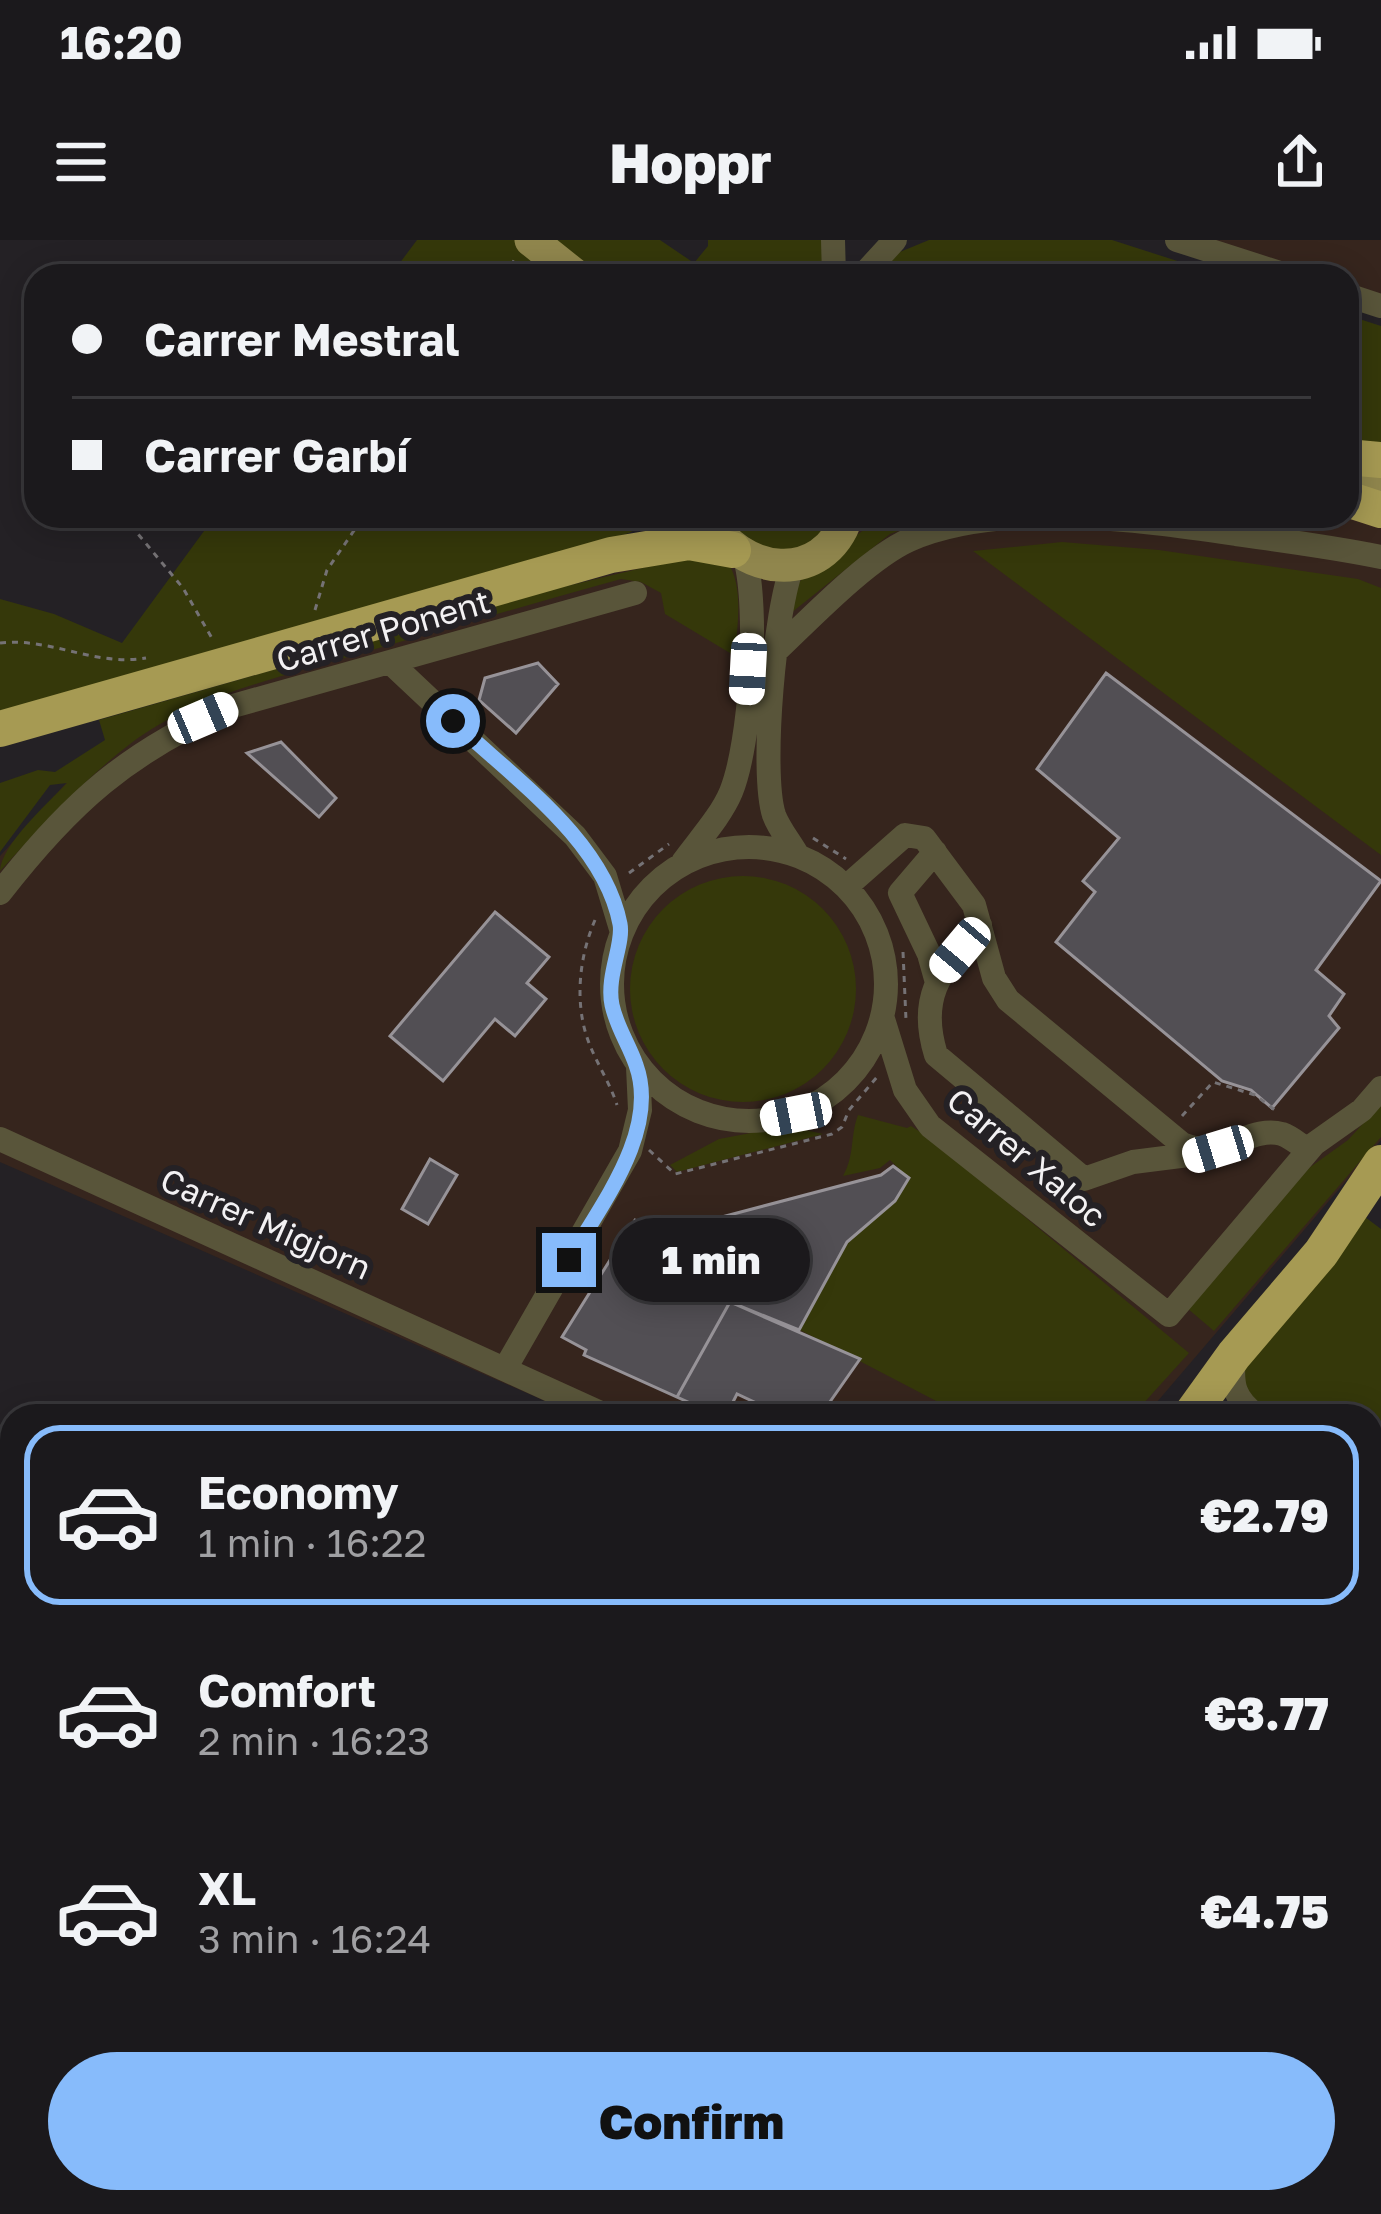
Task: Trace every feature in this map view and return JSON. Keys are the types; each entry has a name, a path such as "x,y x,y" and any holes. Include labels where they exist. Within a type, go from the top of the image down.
{"highway":[{"path":"611,555 654,528"},
{"path":"0,729 611,555 689,542 739,554"},
{"path":"1199,1404 1321,1253 1374,1171"},
{"path":"1172,1404 1374,1171"}],"main road":[{"path":"531,240 561,264"},
{"path":"714,528 739,554 769,566 793,565 814,557 844,528"}],"street":[{"path":"873,264 895,240"},
{"path":"1177,240 1252,264"},
{"path":"776,652 835,595 907,541 956,528"},
{"path":"1192,528 1381,557"},
{"path":"679,852 759,847 798,856 854,880 887,972 883,1019 865,1060 836,1093 796,1114 753,1123 709,1117 669,1098 638,1067 620,1035 611,1000 611,964 622,929 646,891 679,852 730,795 744,750 751,607 739,554"},
{"path":"793,565 780,602 770,751 774,815 798,856"},
{"name":"Carrer Ponent","path":"0,893 91,791 168,735 233,706 635,593"},
{"path":"391,663 575,836 605,876 622,929"},
{"path":"854,880 910,834 924,838 974,905 994,978 1008,1000 1182,1144 1218,1149"},
{"path":"935,852 900,893 936,979 930,1015 936,1055 1084,1179 1133,1162 1184,1158 1274,1133 1308,1150 1362,1110 1381,1088"},
{"path":"936,979 980,925"},
{"name":"Carrer Xaloc","path":"883,1019 905,1090 930,1126 1169,1315 1308,1150"},
{"path":"506,1367 608,1193 633,1138 640,1110 638,1067"},
{"name":"Carrer Migjorn","path":"0,1139 582,1404"},
{"path":"1234,1355 1231,1382 1240,1404"}],"path":[{"path":"132,528 183,589 214,642"},
{"path":"310,615 317,607 327,570 356,528"},
{"path":"0,643 42,644 104,660 154,657"},
{"path":"802,828 854,880"},
{"path":"679,852 640,862 593,922 584,955 582,1008 586,1036 625,1128 675,1174 832,1134 842,1127 849,1109 878,1076 906,1030 906,970 900,940"}],"shaded area":[{"path":"1177,240 1381,240 1381,306 1359,299 1359,264 1252,264"},
{"path":"1359,517 1381,520 1381,1140 1155,1404 552,1404 0,1162 0,856 67,782 202,691 632,568 831,558 859,531 1359,528"}],"green space":[{"path":"417,240 516,240 547,264 399,264"},
{"path":"544,240 660,240 694,263 708,240 825,240 826,264 573,264"},
{"path":"929,240 1112,240 1187,264 883,264"},
{"path":"1359,319 1381,326 1381,450 1359,447"},
{"path":"206,528 638,528 0,715 0,599 54,614 122,643"},
{"path":"733,528 826,528 812,546 770,557"},
{"path":"867,528 906,528 890,534 791,613 803,578"},
{"path":"1062,542 1159,550 1358,579 1381,588 1381,855 973,551"},
{"path":"688,557 726,559 732,570 738,606 735,656 665,614 661,593 641,582 621,579 286,675 204,702 153,728 79,789 0,871 17,837 67,783 50,785 0,852 0,783 38,770 55,772 105,740 99,720 546,591"},
{"path":"743,876 786,884 823,909 848,946 856,989 848,1032 823,1069 786,1094 743,1102 700,1094 663,1069 638,1032 630,989 638,946 663,909 700,884"},
{"path":"1381,1104 1381,1137 1214,1331 1187,1308 1309,1168 1348,1140"},
{"path":"858,1115 911,1126 931,1139 1189,1353 1143,1404 942,1404 800,1330 847,1242 896,1201 909,1178 890,1160 880,1168 843,1176"},
{"path":"788,1126 823,1134 677,1172 670,1165 719,1139"},
{"path":"1361,1214 1381,1229 1381,1404 1251,1404 1237,1372"}],"building":[{"path":"538,663 558,684 516,733 479,700 485,678"},
{"path":"1106,673 1381,881 1316,970 1344,994 1329,1016 1339,1028 1272,1108 1251,1090 1222,1081 1056,942 1095,892 1083,881 1119,838 1037,769"},
{"path":"281,742 336,798 319,817 247,753"},
{"path":"495,912 549,957 527,983 546,999 515,1036 495,1019 443,1081 390,1036"},
{"path":"430,1159 457,1175 428,1224 402,1209"},
{"path":"893,1166 909,1178 895,1201 847,1242 799,1330 730,1302 677,1397 584,1355 586,1350 562,1337 635,1220 665,1232 881,1175"},
{"path":"730,1302 860,1359 828,1404 758,1404 737,1394 732,1404 692,1404 677,1397"}],"route":[{"path":"453,721 575,836 605,876 622,929 611,964 611,1000 620,1035 638,1067 640,1110 630,1151 569,1260"}]}
